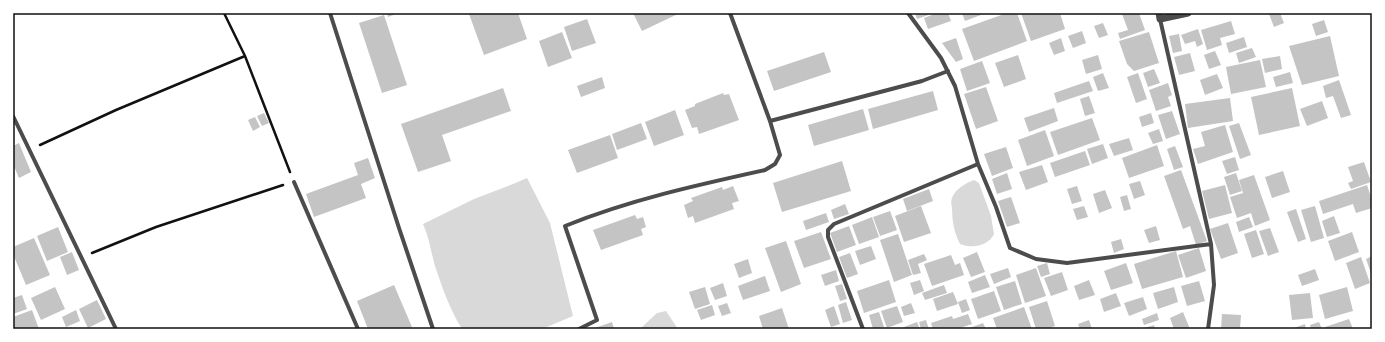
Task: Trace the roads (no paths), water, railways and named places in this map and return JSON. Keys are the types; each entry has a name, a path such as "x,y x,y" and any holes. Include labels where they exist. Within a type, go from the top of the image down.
{"street":[{"path":"330,13 433,329"},
{"path":"579,329 597,320 565,226 593,214 682,188 765,170 775,164 780,155 770,121 730,13"},
{"path":"908,13 941,58 955,86 978,164 996,207 1010,248 1036,260 1067,263 1210,244"},
{"path":"1188,13 1160,16 1210,244 1214,285 1208,329"},
{"path":"770,121 922,81 948,72"},
{"path":"13,116 116,329"},
{"path":"863,329 828,238 828,230 834,224 978,164"},
{"path":"294,182 358,329"}]}
